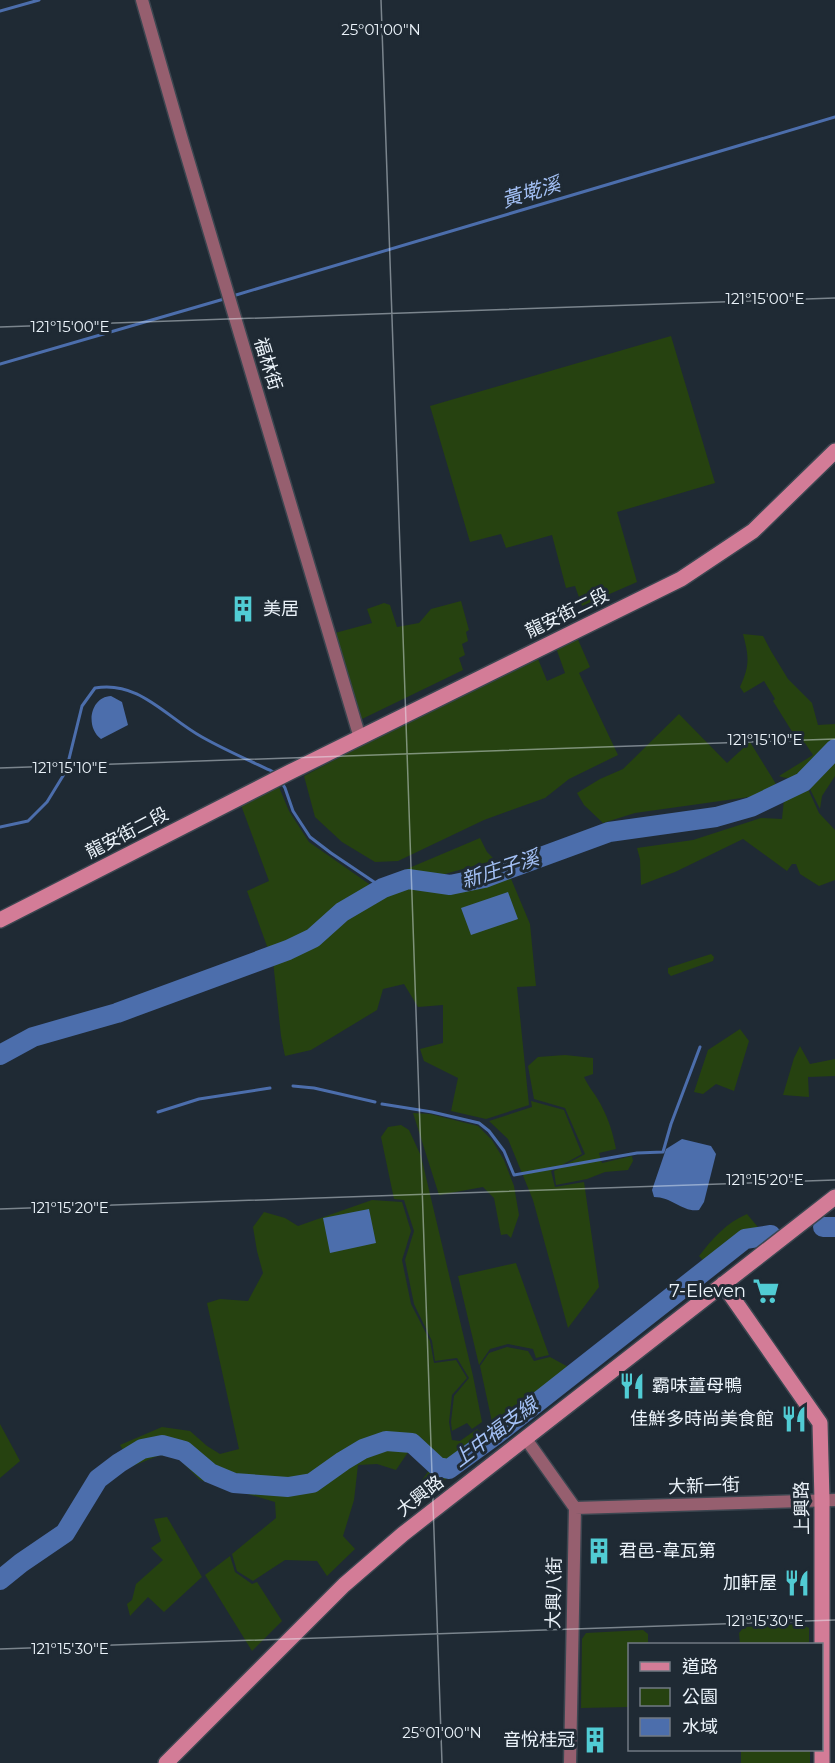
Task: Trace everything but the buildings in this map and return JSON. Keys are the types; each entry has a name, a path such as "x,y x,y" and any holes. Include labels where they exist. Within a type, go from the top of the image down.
{"street":[{"name":"福林街","path":"142,0 360,738"},
{"name":"龍安街二段","path":"0,920 290,772 681,579 753,531 835,451"},
{"name":"大興路","path":"166,1763 362,1569 403,1534 835,1197"},
{"name":"上興路","path":"723,1284 820,1423 828,1500 829,1618 823,1742"},
{"path":"526,1439 575,1508"},
{"name":"大新一街","path":"575,1508 828,1500"},
{"name":"大興八街","path":"570,1763 575,1508"}],"green space":[{"path":"671,336 715,483 617,512 637,582 582,606 575,586 566,588 552,535 506,548 501,534 470,542 430,406"},
{"path":"461,601 469,630 466,632 468,641 462,644 465,655 459,658 463,670 362,719 335,633 372,623 367,609 384,603 390,605 397,627 419,623 431,609"},
{"path":"743,634 763,636 788,679 812,703 818,725 835,724 835,742 795,776 789,778 779,776 813,755 805,743 801,746 773,701 775,699 764,681 744,693 740,687 748,661"},
{"path":"576,635 590,667 579,673 618,755 569,779 545,798 484,820 398,861 375,862 342,842 315,817 304,776 536,654 547,681 565,673 555,645"},
{"path":"679,714 727,763 750,742 776,784 756,796 635,813 603,823 584,805 577,793 623,769"},
{"path":"835,758 835,776 822,796 820,809 808,785"},
{"path":"279,787 289,811 309,842 372,886 337,905 308,934 268,949 247,891 269,881 241,805"},
{"path":"808,789 819,813 835,830 835,880 819,886 800,874 796,864 792,864 787,871 743,839 675,872 641,885 640,859 637,848 693,840 761,818 782,819 784,799"},
{"path":"480,838 487,852 495,860 445,874 402,874 402,871"},
{"path":"509,874 530,924 536,986 517,987 529,1105 486,1119 451,1111 458,1078 424,1061 420,1049 443,1043 443,1005 418,1007 404,984 383,989 377,1010 311,1050 285,1056 273,961 317,944 347,916 387,894 408,888 453,890 491,882"},
{"path":"711,954 714,957 713,961 671,976 668,973 668,968"},
{"path":"740,1029 749,1041 734,1091 716,1084 703,1094 694,1092 708,1050"},
{"path":"800,1046 810,1064 835,1059 835,1076 808,1077 809,1097 783,1095 794,1058"},
{"path":"565,1055 593,1058 593,1074 584,1077 607,1117 616,1149 599,1153 602,1163 632,1156 633,1161 628,1170 605,1172 587,1179 556,1185 554,1171 585,1154 565,1108 534,1099 528,1066 538,1057"},
{"path":"531,1101 564,1110 582,1154 551,1171 555,1187 584,1182 599,1287 568,1328 533,1200 508,1139 489,1121 532,1107"},
{"path":"413,1113 430,1114 478,1126 492,1140 504,1160 514,1186 519,1215 511,1238 507,1234 501,1235 494,1198 483,1187 439,1195"},
{"path":"401,1125 409,1130 421,1156 473,1376 482,1422 472,1429 467,1423 452,1431 454,1396 469,1378 457,1358 435,1361 432,1341 414,1304 405,1260 414,1231 404,1200 394,1199 381,1137 388,1127"},
{"path":"372,1200 402,1202 411,1231 402,1260 411,1304 430,1341 434,1363 456,1360 467,1378 452,1395 449,1422 452,1440 460,1441 477,1429 481,1432 484,1447 434,1489 422,1480 437,1460 415,1442 396,1470 377,1464 358,1465 354,1500 343,1536 355,1549 327,1576 317,1561 285,1560 253,1581 237,1571 232,1554 276,1518 275,1502 200,1480 178,1458 160,1455 133,1466 120,1445 162,1427 190,1431 220,1454 239,1449 207,1303 220,1299 248,1301 263,1273 253,1227 264,1212 285,1218 298,1226"},
{"path":"747,1214 762,1232 711,1269 699,1256 720,1232"},
{"path":"516,1263 549,1355 536,1358 533,1349 508,1344 490,1349 479,1365 458,1276"},
{"path":"507,1347 528,1351 534,1361 550,1357 572,1369 496,1430 492,1422 480,1366 489,1353"},
{"path":"0,1424 20,1461 0,1478"},
{"path":"167,1517 202,1577 164,1612 148,1597 130,1616 127,1604 132,1600 136,1584 163,1560 151,1548 161,1541 154,1519"},
{"path":"230,1556 235,1572 252,1584 257,1582 282,1621 252,1651 205,1575"},
{"path":"801,1624 809,1628 809,1643 740,1643 739,1633 744,1627"},
{"path":"643,1630 648,1634 648,1643 628,1643 628,1707 581,1708 582,1639 586,1633"},
{"path":"741,1751 810,1751 810,1763 741,1763"}],"water":[{"path":"111,696 122,702 128,725 101,739 93,727 92,713 98,701"},
{"path":"508,892 518,919 471,935 461,908"},
{"path":"682,1139 711,1146 716,1154 704,1202 699,1210 688,1209 667,1199 654,1197 652,1190 666,1149"},
{"path":"369,1209 376,1243 330,1253 323,1218"}],"waterway":[{"path":"0,11 39,0"},
{"name":"黃墘溪","path":"236,295 835,117"},
{"name":"黃墘溪","path":"0,364 224,299"},
{"path":"0,827 28,821 47,802 66,771 82,706 95,688 111,687 139,695 202,737 276,775"},
{"name":"新庄子溪","path":"0,1055 33,1037 117,1013 288,950 313,938 342,912 383,888 408,879 450,885 484,878 609,832 716,817 751,807 803,782 835,749"},
{"path":"282,783 293,811 310,837 383,888"},
{"path":"382,1104 479,1123 489,1131 504,1151 514,1175 637,1153 663,1152 700,1047"},
{"path":"293,1086 314,1088 375,1102"},
{"path":"158,1112 199,1099 270,1088"},
{"name":"上中福支線","path":"823,1227 835,1227"},
{"name":"上中福支線","path":"0,1580 65,1533 98,1479 142,1449 162,1445 184,1451 210,1473 234,1483 288,1487 312,1483 363,1449 386,1441 412,1443 438,1467 449,1469 497,1434 745,1239 771,1235"}],"place":[{"name":"美居","path":"243,609"},
{"name":"7-Eleven","path":"766,1291"},
{"name":"霸味薑母鴨","path":"632,1386"},
{"name":"佳鮮多時尚美食館","path":"794,1419"},
{"name":"君邑-韋瓦第","path":"599,1551"},
{"name":"加軒屋","path":"797,1583"},
{"name":"音悅桂冠","path":"595,1740"}]}
